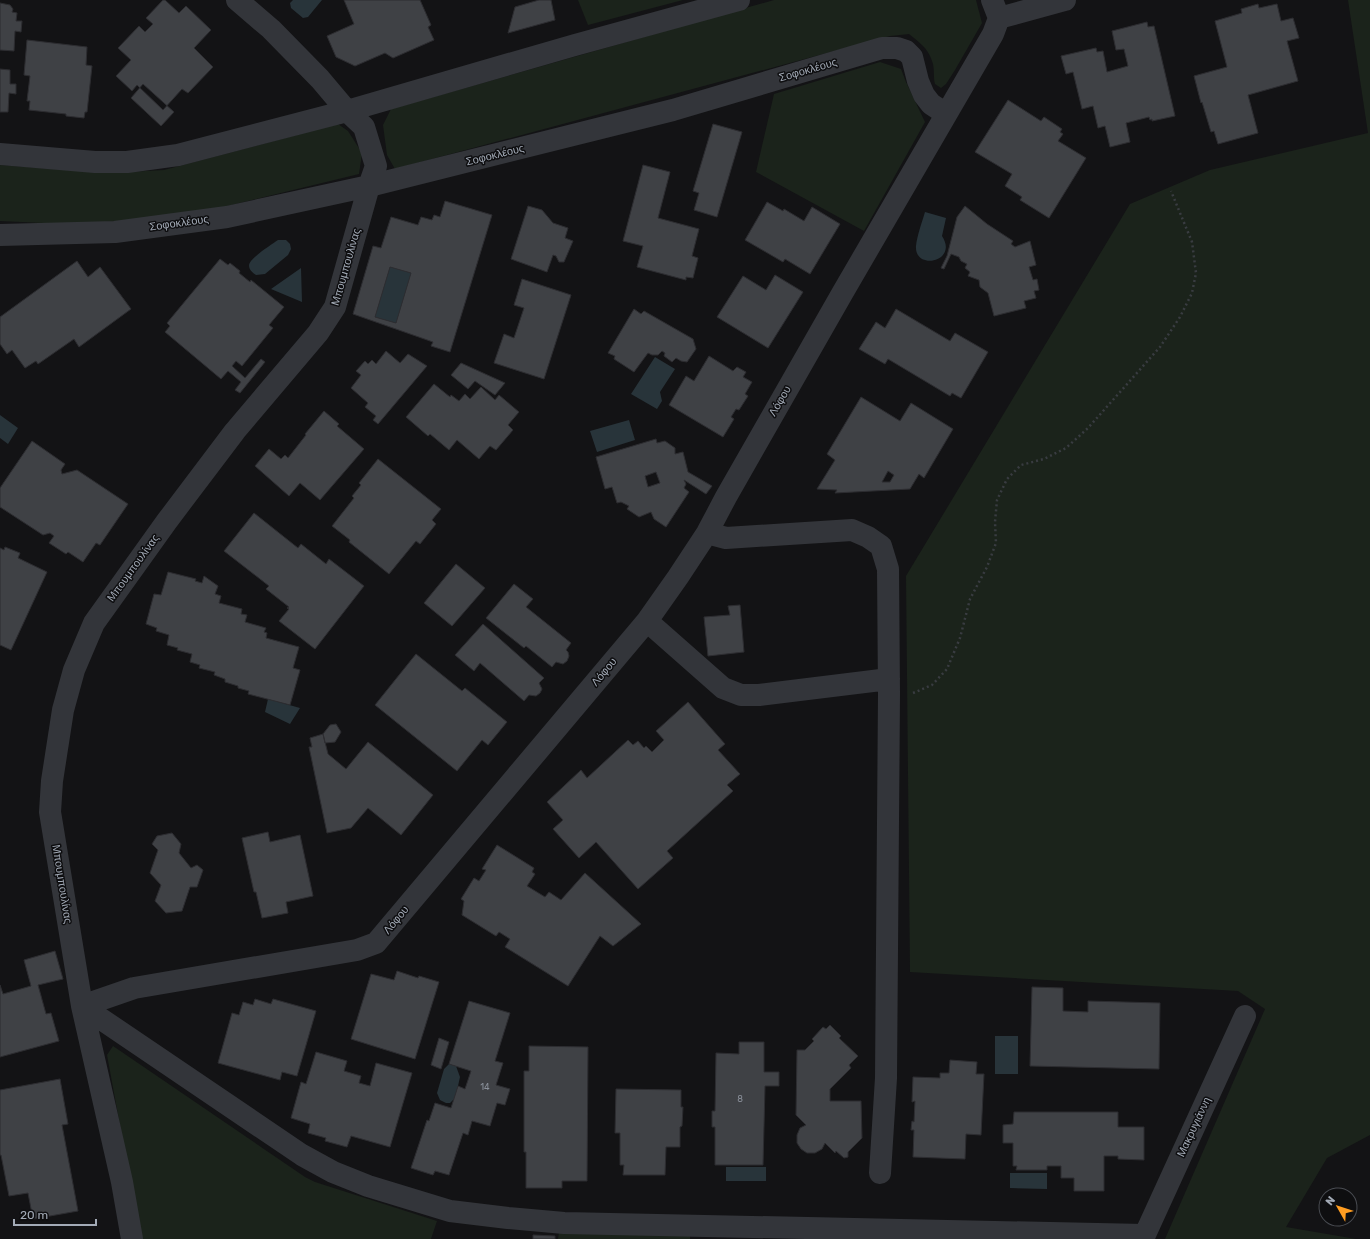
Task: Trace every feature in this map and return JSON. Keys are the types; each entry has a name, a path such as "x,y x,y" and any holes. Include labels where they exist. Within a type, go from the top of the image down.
{"street":[{"name":"Μπουμπουλίνας","path":"132,1239 122,1182 82,1006 50,812 52,781 64,710 74,670 94,623 167,521 236,431 318,333 335,307 376,166 364,127 347,111 320,79 271,29 237,0"},
{"path":"0,154 95,162 127,162 178,155 347,111 575,45 739,0"},
{"path":"996,9 1066,0"},
{"name":"Λόφου","path":"82,1006 134,988 357,950 376,943 647,621 707,533 835,306 993,34 996,9"},
{"name":"Σοφοκλέους","path":"0,235 115,232 228,217 369,186 673,110 882,48 897,48 906,51 912,56 918,81 924,95 931,104 946,114"},
{"path":"707,533 726,538 852,530 868,537 881,546 888,569 889,687 886,1078 880,1173"},
{"path":"647,621 722,688 742,695 889,687"},
{"path":"82,1006 302,1155 333,1172 368,1186 450,1211 564,1223 1144,1237"},
{"name":"Μακρυγιάννη","path":"1144,1237 1245,1016"}],"path":[{"path":"889,687 914,693 932,685 946,669 960,638 970,599 987,568 996,543 995,522 997,500 1008,479 1022,465 1044,459 1066,448 1088,428 1160,347 1180,317 1192,293 1196,273 1192,242 1171,191"}],"shaded area":[{"path":"293,0 322,0 308,17 303,18 291,8 290,3"},
{"path":"578,0 683,0 588,25"},
{"path":"774,0 976,0 982,23 955,70 946,84 941,88 935,84 933,64 928,52 923,46 909,34 890,36 395,169 387,155 383,125 391,109"},
{"path":"1348,0 1370,0 1370,1135 1327,1158 1286,1227 1356,1239 1165,1239 1265,1009 1238,991 910,972 906,576 1130,204 1210,170 1368,133"},
{"path":"880,62 901,69 925,122 864,231 756,172 774,94"},
{"path":"338,124 348,131 362,153 359,174 203,212 87,225 0,221 0,165 108,173 164,170"},
{"path":"925,212 946,218 942,236 946,245 945,252 941,257 928,261 922,259 917,254 916,246"},
{"path":"278,240 286,240 290,244 291,249 288,255 265,274 256,275 250,268 250,262"},
{"path":"390,267 411,273 396,323 375,317"},
{"path":"301,268 302,302 271,289"},
{"path":"655,357 675,369 660,392 662,401 657,409 631,394"},
{"path":"0,415 18,428 8,444 0,438"},
{"path":"629,420 635,440 597,452 590,431"},
{"path":"268,699 300,708 290,724 265,712"},
{"path":"995,1036 1018,1036 1018,1074 995,1074"},
{"path":"113,1046 305,1177 315,1182 437,1221 431,1239 141,1239 107,1055"},
{"path":"449,1064 456,1066 460,1077 454,1099 450,1103 446,1103 440,1100 437,1093 444,1069"},
{"path":"726,1167 766,1167 766,1181 726,1181"},
{"path":"1010,1173 1047,1173 1047,1189 1010,1188"},
{"path":"559,1232 690,1234 690,1239 558,1239"}],"building":[{"path":"163,0 165,0 179,13 186,6 211,30 194,48 213,67 188,93 182,89 163,110 137,85 132,91 116,76 131,60 118,48 139,26 145,32 153,24 146,18"},
{"path":"344,0 420,0 431,25 428,27 434,40 393,58 385,53 355,66 336,57 327,36 354,24"},
{"path":"539,0 551,0 555,20 508,33 515,7"},
{"path":"0,3 10,5 13,9 12,12 17,13 16,21 22,21 21,32 15,31 14,51 0,50"},
{"path":"1258,4 1259,8 1277,4 1281,21 1293,18 1299,38 1287,41 1298,81 1248,95 1258,133 1218,144 1214,131 1211,132 1194,76 1227,67 1215,21 1242,13 1241,9"},
{"path":"1147,22 1148,27 1154,26 1175,116 1152,121 1149,117 1126,123 1130,142 1110,147 1105,126 1098,128 1093,106 1082,109 1073,72 1066,74 1061,56 1096,48 1097,52 1103,51 1107,72 1128,66 1124,49 1116,50 1112,31"},
{"path":"27,40 87,47 86,65 92,66 87,112 85,112 84,118 66,116 66,114 29,110 30,101 27,101 30,76 24,75"},
{"path":"0,69 10,70 10,84 16,84 16,94 9,93 8,112 0,112"},
{"path":"143,84 174,112 161,126 131,98"},
{"path":"1008,100 1041,121 1044,117 1062,129 1060,132 1063,134 1058,141 1086,158 1049,218 1020,200 1022,197 1005,186 1012,174 975,152"},
{"path":"713,124 742,132 717,217 694,210 699,193 693,191"},
{"path":"643,165 670,172 658,218 699,229 692,256 698,258 693,278 686,277 686,280 637,267 643,246 623,241"},
{"path":"445,201 492,215 450,352 431,346 433,342 353,314 373,246 381,248 391,217 418,225 421,217 432,220 434,215 440,217","holes":["390,267 411,273 396,323 375,317"]},
{"path":"767,202 783,211 784,209 804,221 812,207 840,224 810,274 785,259 783,262 745,240"},
{"path":"528,206 542,210 553,223 568,228 565,238 573,241 564,262 559,262 556,256 553,255 547,272 511,259"},
{"path":"965,206 987,224 1013,241 1011,244 1015,247 1030,241 1036,265 1029,267 1033,280 1037,279 1039,290 1034,291 1036,298 1024,301 1026,308 994,316 988,293 980,287 979,280 968,276 970,272 965,268 967,264 961,261 959,257 951,254 944,269 941,268 947,256 957,217"},
{"path":"220,259 228,265 230,263 250,282 251,280 284,307 269,325 273,328 242,366 236,361 232,366 245,378 261,359 265,362 240,393 235,390 241,382 228,371 221,379 165,332 170,326 167,323"},
{"path":"77,261 88,277 100,267 131,309 79,347 74,339 38,364 36,361 25,368 12,350 7,354 0,344 0,317"},
{"path":"775,275 803,292 768,348 717,317 743,276 766,290"},
{"path":"522,279 571,295 544,379 494,363 504,334 514,338 524,308 514,305"},
{"path":"634,309 641,314 644,311 693,339 696,349 687,362 676,358 672,362 664,356 665,353 662,351 658,355 648,353 634,372 614,359 615,356 608,353"},
{"path":"896,309 950,341 955,333 988,352 961,398 952,393 950,396 888,359 885,364 859,349 876,322 885,328"},
{"path":"386,351 400,363 408,354 427,366 378,424 373,420 376,416 365,407 368,403 351,388 361,375 356,371 365,361 368,364 372,360 376,364"},
{"path":"709,356 733,371 737,367 746,372 743,377 752,382 745,394 748,396 739,410 736,409 731,417 734,419 723,437 669,405 686,376 694,381"},
{"path":"461,363 505,383 495,395 475,381 468,389 451,375"},
{"path":"434,384 450,397 451,395 459,401 465,394 470,399 481,387 495,400 499,395 519,412 508,425 513,430 496,450 490,446 479,459 457,440 449,450 430,434 428,436 406,417"},
{"path":"861,397 900,421 911,403 953,429 924,478 919,474 910,489 835,493 837,490 817,489 835,460 827,454","holes":["888,471 894,475 890,482 882,482"]},
{"path":"324,411 339,424 337,426 364,449 320,500 300,483 289,496 255,466 269,449 281,459 285,455 288,458"},
{"path":"656,439 657,443 665,441 675,448 675,454 683,452 688,472 712,486 706,494 684,480 686,484 684,488 689,492 666,527 654,519 651,512 639,517 627,509 629,506 621,502 617,503 612,487 605,489 596,457","holes":["656,472 660,483 648,487 645,476"]},
{"path":"32,441 65,464 61,470 62,474 77,470 128,504 100,545 96,543 83,562 68,552 66,554 49,543 54,536 50,533 43,535 0,507 0,488"},
{"path":"378,459 441,509 432,520 436,524 420,544 416,541 389,574 349,542 350,540 332,526 354,498 352,496 361,485 359,483"},
{"path":"254,513 298,548 301,544 326,564 329,559 364,586 315,649 279,621 289,607 266,589 269,586 224,551"},
{"path":"5,547 20,553 18,558 47,572 11,650 0,645 0,548 4,550"},
{"path":"456,564 485,588 452,626 424,603"},
{"path":"168,572 196,579 195,581 202,583 204,576 218,586 215,594 221,596 219,603 242,609 241,614 247,615 245,622 266,628 264,632 267,633 266,638 299,647 293,668 300,670 290,705 248,694 249,691 238,688 238,686 225,682 225,679 214,675 215,672 199,668 200,665 190,662 192,654 177,650 178,648 167,645 169,635 156,631 157,628 146,624 154,594 161,595"},
{"path":"514,584 533,599 526,607 571,643 566,650 569,656 567,661 563,664 556,662 552,667 526,646 524,648 486,618"},
{"path":"740,605 744,652 708,656 704,617 730,615 728,606"},
{"path":"483,624 544,678 539,683 542,689 540,693 536,696 529,695 524,701 480,663 474,671 455,655"},
{"path":"416,654 462,691 465,688 507,722 488,745 482,740 457,771 375,705"},
{"path":"688,702 725,744 718,750 740,774 727,785 733,791 667,851 673,858 638,889 596,842 579,858 553,829 563,820 547,802 581,770 587,778 628,740 633,745 638,741 644,748 646,746 652,752 664,740 656,731"},
{"path":"336,724 341,732 335,742 325,743 323,734 330,725"},
{"path":"323,734 328,754 346,769 368,742 433,795 401,835 368,808 351,828 327,833 309,747 312,747 310,738"},
{"path":"268,832 270,842 300,835 313,896 286,902 288,913 262,918 256,892 254,892 242,838"},
{"path":"172,833 181,844 179,853 191,868 197,865 203,870 197,887 190,887 182,911 166,913 155,901 161,885 150,873 158,850 152,844 157,836"},
{"path":"497,845 534,868 532,872 535,874 527,886 545,897 549,892 561,900 585,873 641,924 613,946 600,936 568,986 505,947 510,939 499,932 496,936 462,915 464,901 461,899 474,878 479,881 486,870 482,869"},
{"path":"55,951 63,979 38,985 46,1014 51,1013 59,1041 0,1057 0,985 3,994 31,986 24,960"},
{"path":"397,971 418,978 419,976 439,982 415,1059 351,1039 371,974 394,980"},
{"path":"1032,987 1063,988 1063,1011 1088,1012 1088,1001 1160,1003 1159,1069 1030,1066"},
{"path":"255,999 271,1004 273,999 316,1011 297,1076 282,1072 280,1080 218,1063 232,1013 239,1015 243,1002 253,1005"},
{"path":"469,1001 510,1013 495,1061 503,1063 496,1085 510,1089 505,1105 497,1103 490,1126 472,1121 468,1135 463,1133 449,1175 435,1171 433,1175 411,1168 427,1120 429,1121 435,1103 451,1108 458,1086 465,1089 471,1071 449,1064"},
{"path":"830,1025 841,1036 839,1038 858,1056 849,1065 851,1068 830,1089 830,1101 861,1101 862,1138 848,1152 848,1157 844,1158 836,1151 835,1153 825,1143 822,1149 815,1153 807,1153 801,1149 797,1143 797,1135 800,1128 806,1125 796,1115 797,1050 805,1050 814,1041 812,1039 823,1027 826,1029"},
{"path":"439,1038 449,1042 441,1069 431,1065"},
{"path":"739,1042 764,1042 764,1072 779,1072 779,1086 765,1086 763,1165 715,1165 715,1127 712,1127 712,1111 715,1111 716,1053 739,1054"},
{"path":"529,1046 588,1047 587,1181 562,1181 562,1188 526,1188 526,1152 524,1152 524,1071 529,1071"},
{"path":"316,1052 347,1061 344,1071 361,1076 359,1083 370,1086 376,1063 412,1073 390,1147 351,1136 347,1147 325,1141 326,1138 308,1133 310,1124 291,1118 301,1082 306,1084"},
{"path":"950,1060 977,1062 976,1074 984,1074 981,1135 966,1134 965,1159 913,1157 914,1130 911,1130 912,1121 914,1122 915,1101 912,1102 913,1077 940,1078 940,1073 949,1073"},
{"path":"60,1079 68,1124 62,1125 78,1211 33,1219 28,1193 9,1196 0,1155 0,1090"},
{"path":"616,1089 681,1090 681,1107 683,1107 682,1126 680,1127 680,1147 666,1147 665,1175 623,1175 624,1165 620,1165 620,1133 615,1133"},
{"path":"1014,1112 1118,1112 1118,1127 1144,1127 1144,1160 1118,1159 1118,1156 1104,1156 1104,1191 1074,1191 1074,1178 1061,1178 1061,1166 1047,1166 1047,1170 1016,1170 1017,1166 1013,1166 1013,1143 1003,1143 1003,1125 1013,1124"},
{"path":"533,1235 555,1236 555,1239 533,1239"}]}
